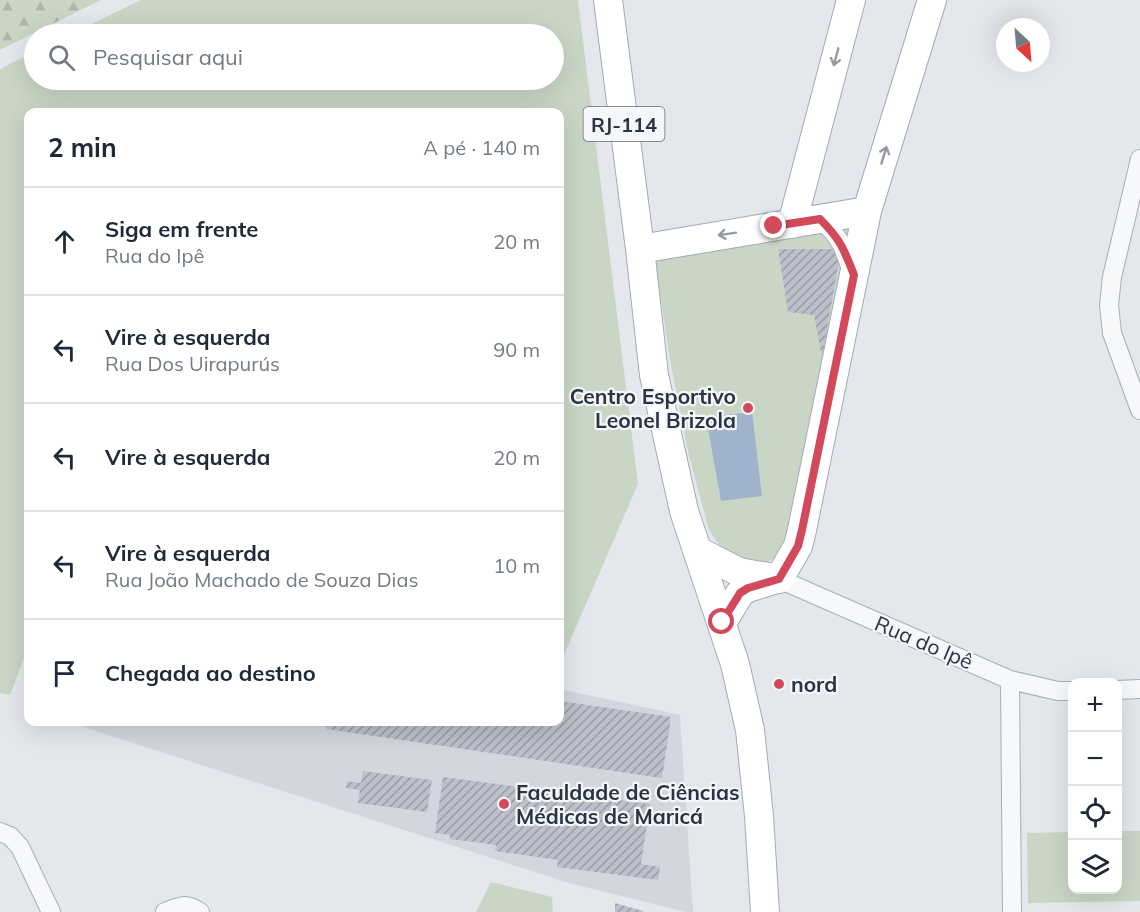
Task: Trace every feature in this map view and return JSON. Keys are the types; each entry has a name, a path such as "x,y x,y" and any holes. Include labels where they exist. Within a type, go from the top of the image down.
{"main road":[{"name":"RJ-114","path":"608,0 654,375 684,511 735,664 750,730 759,816 765,912"},
{"path":"792,224 851,0"},
{"path":"722,622 740,593 748,588 779,579 798,546 867,211 932,0"},
{"path":"640,249 867,211"},
{"name":"Rua do Ipê","path":"698,551 739,572 779,579"}],"street":[{"path":"1140,159 1112,277 1109,305 1112,333 1140,410"},
{"path":"820,219 842,245 854,275"},
{"name":"Rua do Ipê","path":"779,579 1010,680 1058,691 1068,691"},
{"path":"1010,680 1012,912"},
{"path":"1122,690 1140,689"},
{"path":"0,832 10,836 20,847 51,912"},
{"path":"165,912 181,906 191,906 200,912"}],"shaded area":[{"name":"Faculdade de Ciências Médicas de Maricá","path":"564,690 680,715 693,912 569,883 80,726 564,726"}],"green space":[{"path":"0,0 101,0 53,24 24,24 24,38 0,50"},
{"path":"141,0 578,0 638,484 564,655 564,108 24,108 24,658 10,695 0,693 0,69 24,57 24,90 564,90 564,24 92,24"},
{"name":"Centro Esportivo Leonel Brizola","path":"856,217 792,531 778,555 760,565 729,556 709,530 689,456 670,360 655,261"},
{"path":"1122,831 1140,831 1140,901 1028,903 1027,833 1068,832 1068,894 1122,894"},
{"path":"491,882 552,897 553,912 476,912"}],"water":[{"path":"752,412 762,496 721,501 706,417"}],"building":[{"path":"778,249 841,249 822,357 814,315 788,312"},
{"path":"564,702 671,717 662,778 326,729 326,726 564,726"},
{"path":"363,771 432,780 427,812 358,803 360,790 346,788 347,781 361,783"},
{"path":"443,777 650,804 641,864 660,867 658,880 557,867 558,860 495,851 496,845 450,839 450,835 435,833"},
{"path":"615,903 643,911 643,912 615,912"}],"place":[{"name":"Centro Esportivo Leonel Brizola","path":"748,408"},
{"name":"nord","path":"779,684"},
{"name":"Faculdade de Ciências Médicas de Maricá","path":"504,804"}],"route":[{"path":"722,622 740,593 748,588 779,579 798,546 854,275 842,245 820,219 774,226"}]}
